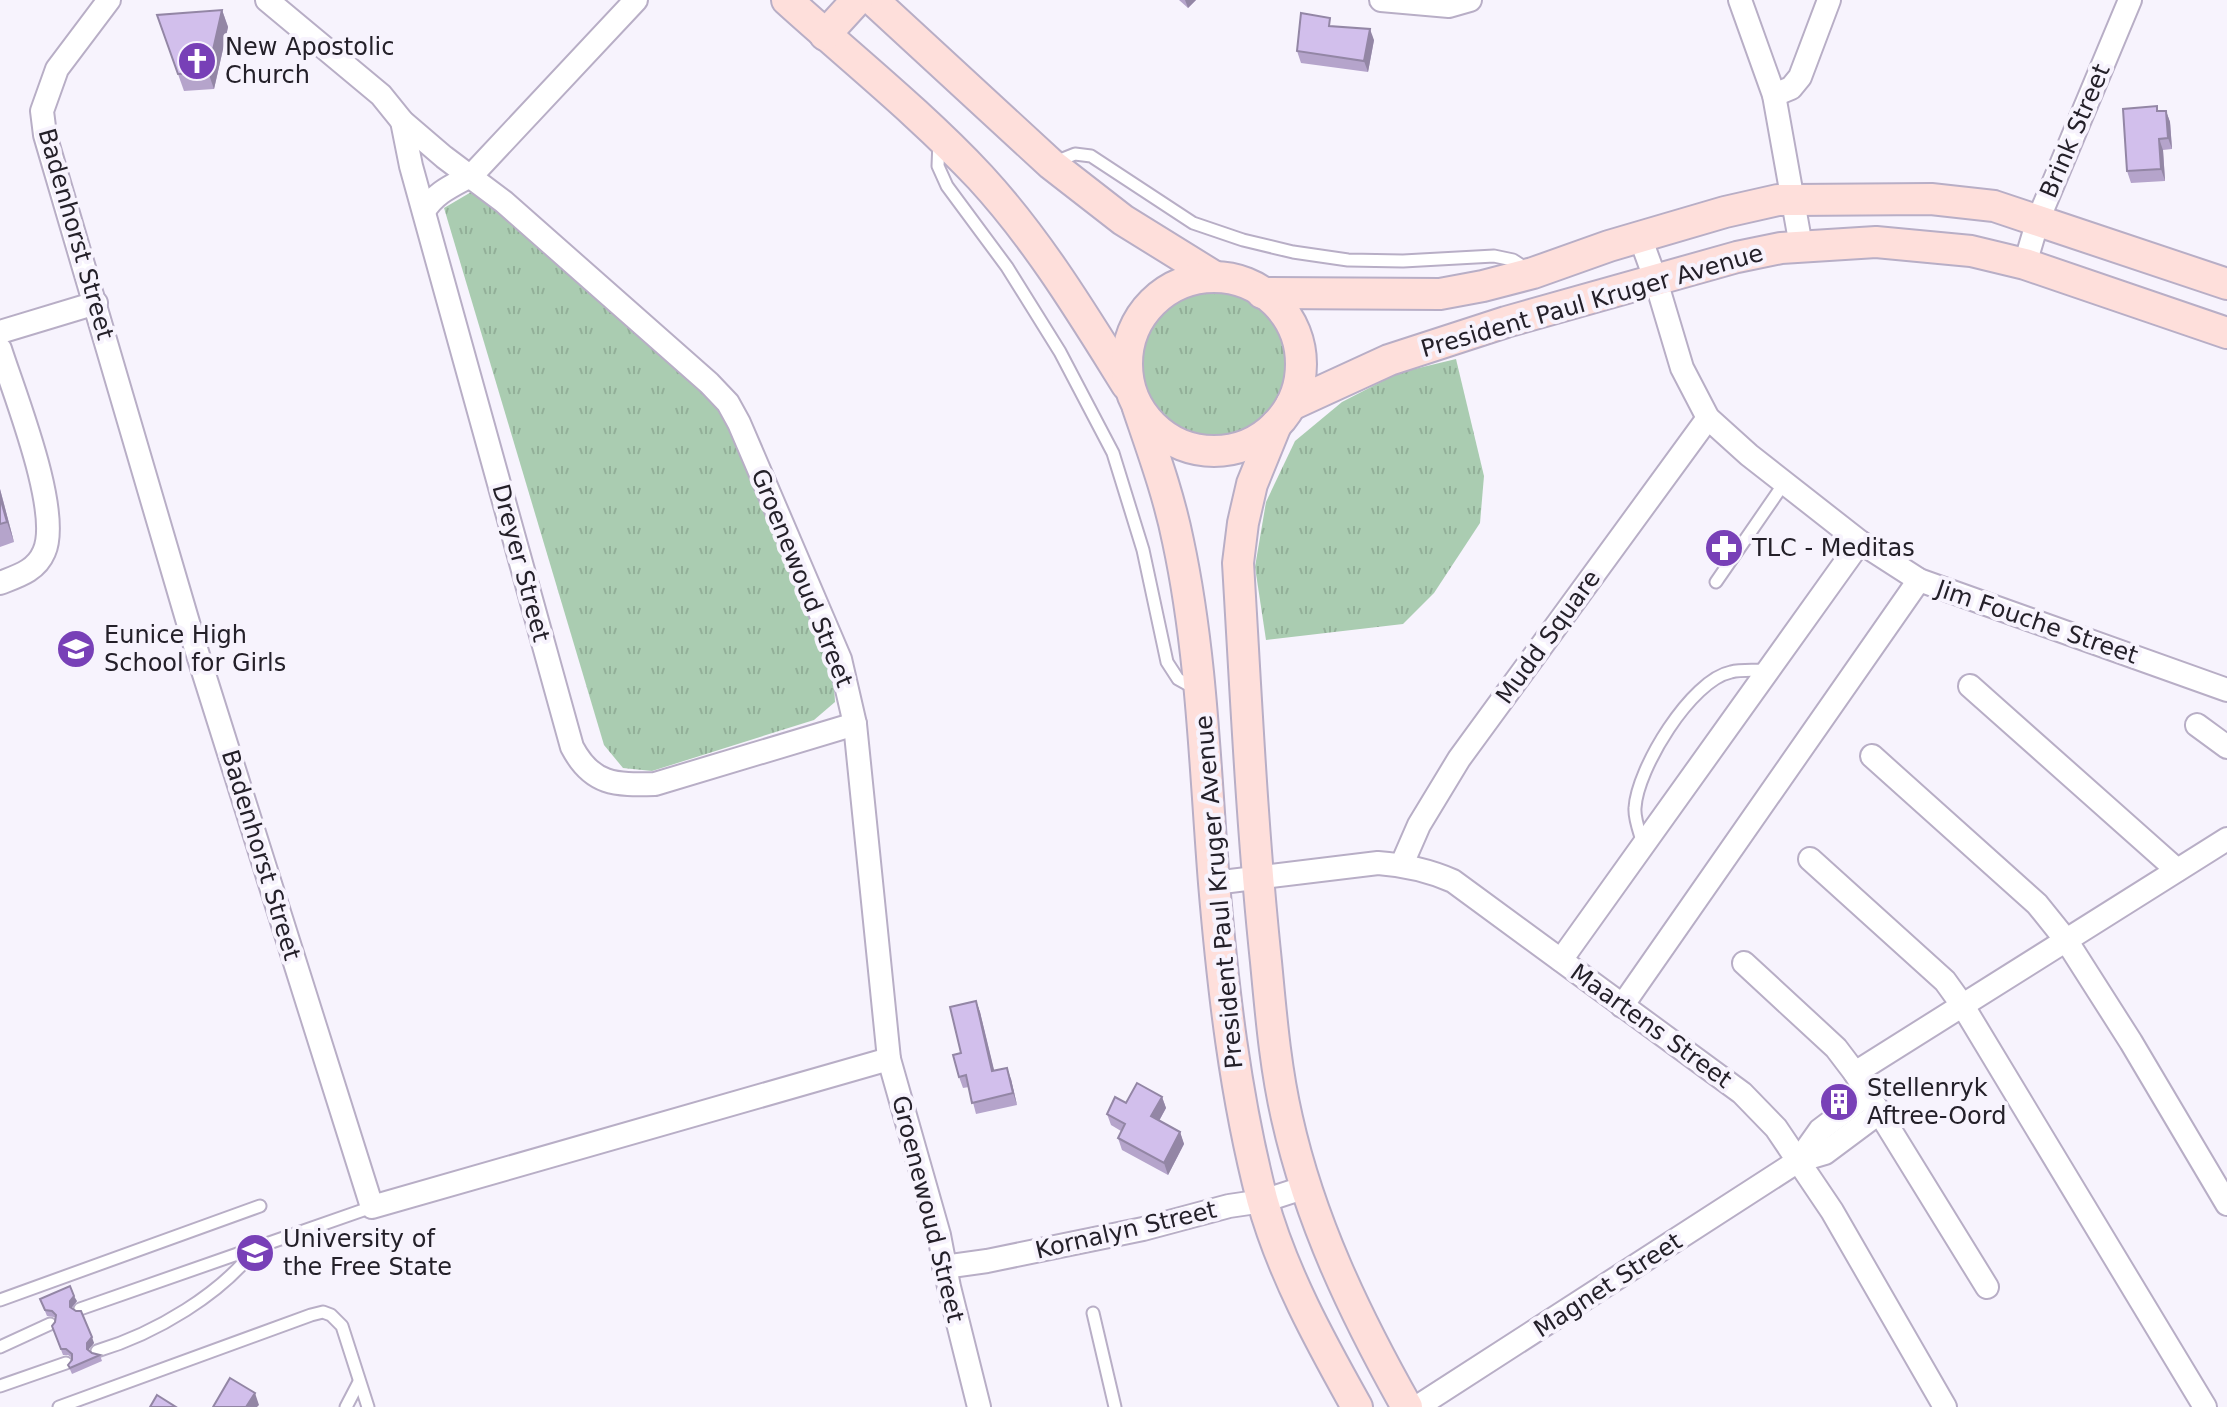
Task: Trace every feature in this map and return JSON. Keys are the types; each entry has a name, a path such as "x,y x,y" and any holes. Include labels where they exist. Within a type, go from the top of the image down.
{"street":[{"name":"Badenhorst Street","path":"109,0 57,69 42,111 45,135 192,636 372,1207"},
{"name":"Groenewoud Street","path":"267,0 381,95 402,121 444,157 472,175 728,403 840,659 851,699 889,1059 939,1235 979,1407"},
{"path":"424,211 441,191 472,175 636,0"},
{"name":"President Paul Kruger Avenue","path":"787,0 980,178 1052,265 1134,399 1178,541 1200,691 1214,883 1231,1047 1263,1201 1313,1329 1357,1407"},
{"path":"825,35 857,0"},
{"path":"873,0 1051,164 1123,220 1215,277"},
{"path":"1381,0 1449,6 1470,0"},
{"path":"1740,0 1774,95 1801,246"},
{"path":"1774,95 1791,88 1800,77 1829,0"},
{"name":"Brink Street","path":"2025,264 2038,220 2130,0"},
{"name":"Dreyer Street","path":"402,121 572,747 582,765 599,778 625,785 655,784 855,724"},
{"name":"President Paul Kruger Avenue","path":"1262,293 1440,294 1533,273 1640,237 1778,200 1931,199 1994,206 2227,284"},
{"name":"Jim Fouche Street","path":"1640,237 1682,368 1708,418 1749,455 1860,542 1919,580 2227,690"},
{"name":"President Paul Kruger Avenue","path":"1407,1407 1339,1278 1306,1187 1287,1118 1276,1058 1257,878 1238,563 1252,484 1283,415 1389,360 1506,322 1737,257 1801,246 1876,242 1971,251 2025,264 2227,333"},
{"path":"1215,277 1249,284 1273,300 1290,322 1300,350 1300,378 1283,415 1250,444 1219,451 1187,447 1159,432 1134,399 1126,363 1131,336 1144,312 1163,292 1188,281 1215,277"},
{"path":"0,332 96,303"},
{"path":"0,349 43,486 49,533 39,560 26,573 0,583"},
{"name":"Mudd Square","path":"1402,864 1419,825 1459,759 1708,418"},
{"path":"1561,960 1860,542"},
{"path":"1622,1006 1919,580"},
{"path":"1970,686 2177,870"},
{"name":"Dreyer Street","path":"816,734 851,699"},
{"path":"2197,725 2227,747"},
{"path":"1872,756 2026,894 2066,940 2227,1204"},
{"path":"1855,1073 2227,839"},
{"path":"1810,859 1945,981 2205,1407"},
{"name":"Maartens Street","path":"1214,883 1378,863 1402,864 1431,871 1453,881 1742,1093 1776,1128 1832,1211 1945,1407"},
{"path":"1744,963 1836,1048 1855,1073 1987,1287"},
{"path":"372,1207 889,1059"},
{"name":"Magnet Street","path":"1417,1407 1798,1161 1825,1153 1875,1103"},
{"name":"Kornalyn Street","path":"944,1267 1143,1229 1229,1206 1263,1201 1306,1187"}],"lane":[{"path":"936,135 938,166 947,186 1007,267 1060,352 1113,453 1143,550 1167,662 1178,679 1200,691"},
{"path":"1051,164 1075,154 1091,156 1193,223 1243,240 1293,252 1348,260 1403,261 1494,256 1513,260 1533,273"},
{"path":"1716,582 1785,482"},
{"path":"1643,845 1635,810 1640,782 1659,744 1691,699 1709,682 1730,672 1768,670"},
{"path":"0,1300 260,1206"},
{"path":"80,1309 372,1207"},
{"path":"97,1351 149,1331 208,1294 245,1264 259,1245"},
{"path":"59,1407 280,1324 323,1312 337,1319 342,1326 368,1407"},
{"path":"1093,1313 1115,1407"},
{"path":"0,1347 50,1324"},
{"path":"0,1386 66,1363"},
{"path":"346,1407 359,1382"}],"green space":[{"path":"478,188 727,412 833,669 835,702 814,720 652,771 623,768 604,745 444,208"},
{"path":"1218,285 1247,291 1272,308 1289,333 1295,362 1289,391 1272,416 1247,433 1218,439 1189,433 1164,416 1147,391 1141,362 1147,333 1164,308 1189,291"},
{"path":"1456,359 1484,476 1480,523 1434,593 1403,624 1266,640 1255,567 1266,502 1295,441 1342,402 1398,373"}],"building":[{"name":"New Apostolic Church","path":"222,10 208,72 178,74 157,15"},
{"path":"1301,13 1330,18 1329,26 1370,29 1364,61 1297,51"},
{"path":"2157,106 2157,111 2166,111 2168,138 2159,139 2161,169 2127,171 2123,109"},
{"path":"0,497 7,522 0,524"},
{"path":"976,1001 992,1071 1007,1068 1013,1093 972,1103 966,1075 959,1077 953,1055 961,1053 950,1007"},
{"path":"1137,1083 1162,1097 1151,1116 1180,1132 1164,1163 1118,1138 1125,1124 1107,1114 1115,1097 1126,1103"},
{"path":"70,1286 74,1296 70,1307 81,1311 92,1337 87,1349 100,1355 70,1368 68,1365 72,1354 61,1349 52,1326 56,1315 45,1310 40,1299"},
{"path":"230,1378 255,1393 246,1407 213,1407"},
{"path":"157,1395 176,1407 150,1407"}],"place":[{"name":"New Apostolic Church","path":"197,61"},
{"name":"TLC - Meditas","path":"1724,548"},
{"name":"Eunice High School for Girls","path":"76,649"},
{"name":"Stellenryk Aftree-Oord","path":"1839,1102"},
{"name":"University of the Free State","path":"255,1253"}]}
